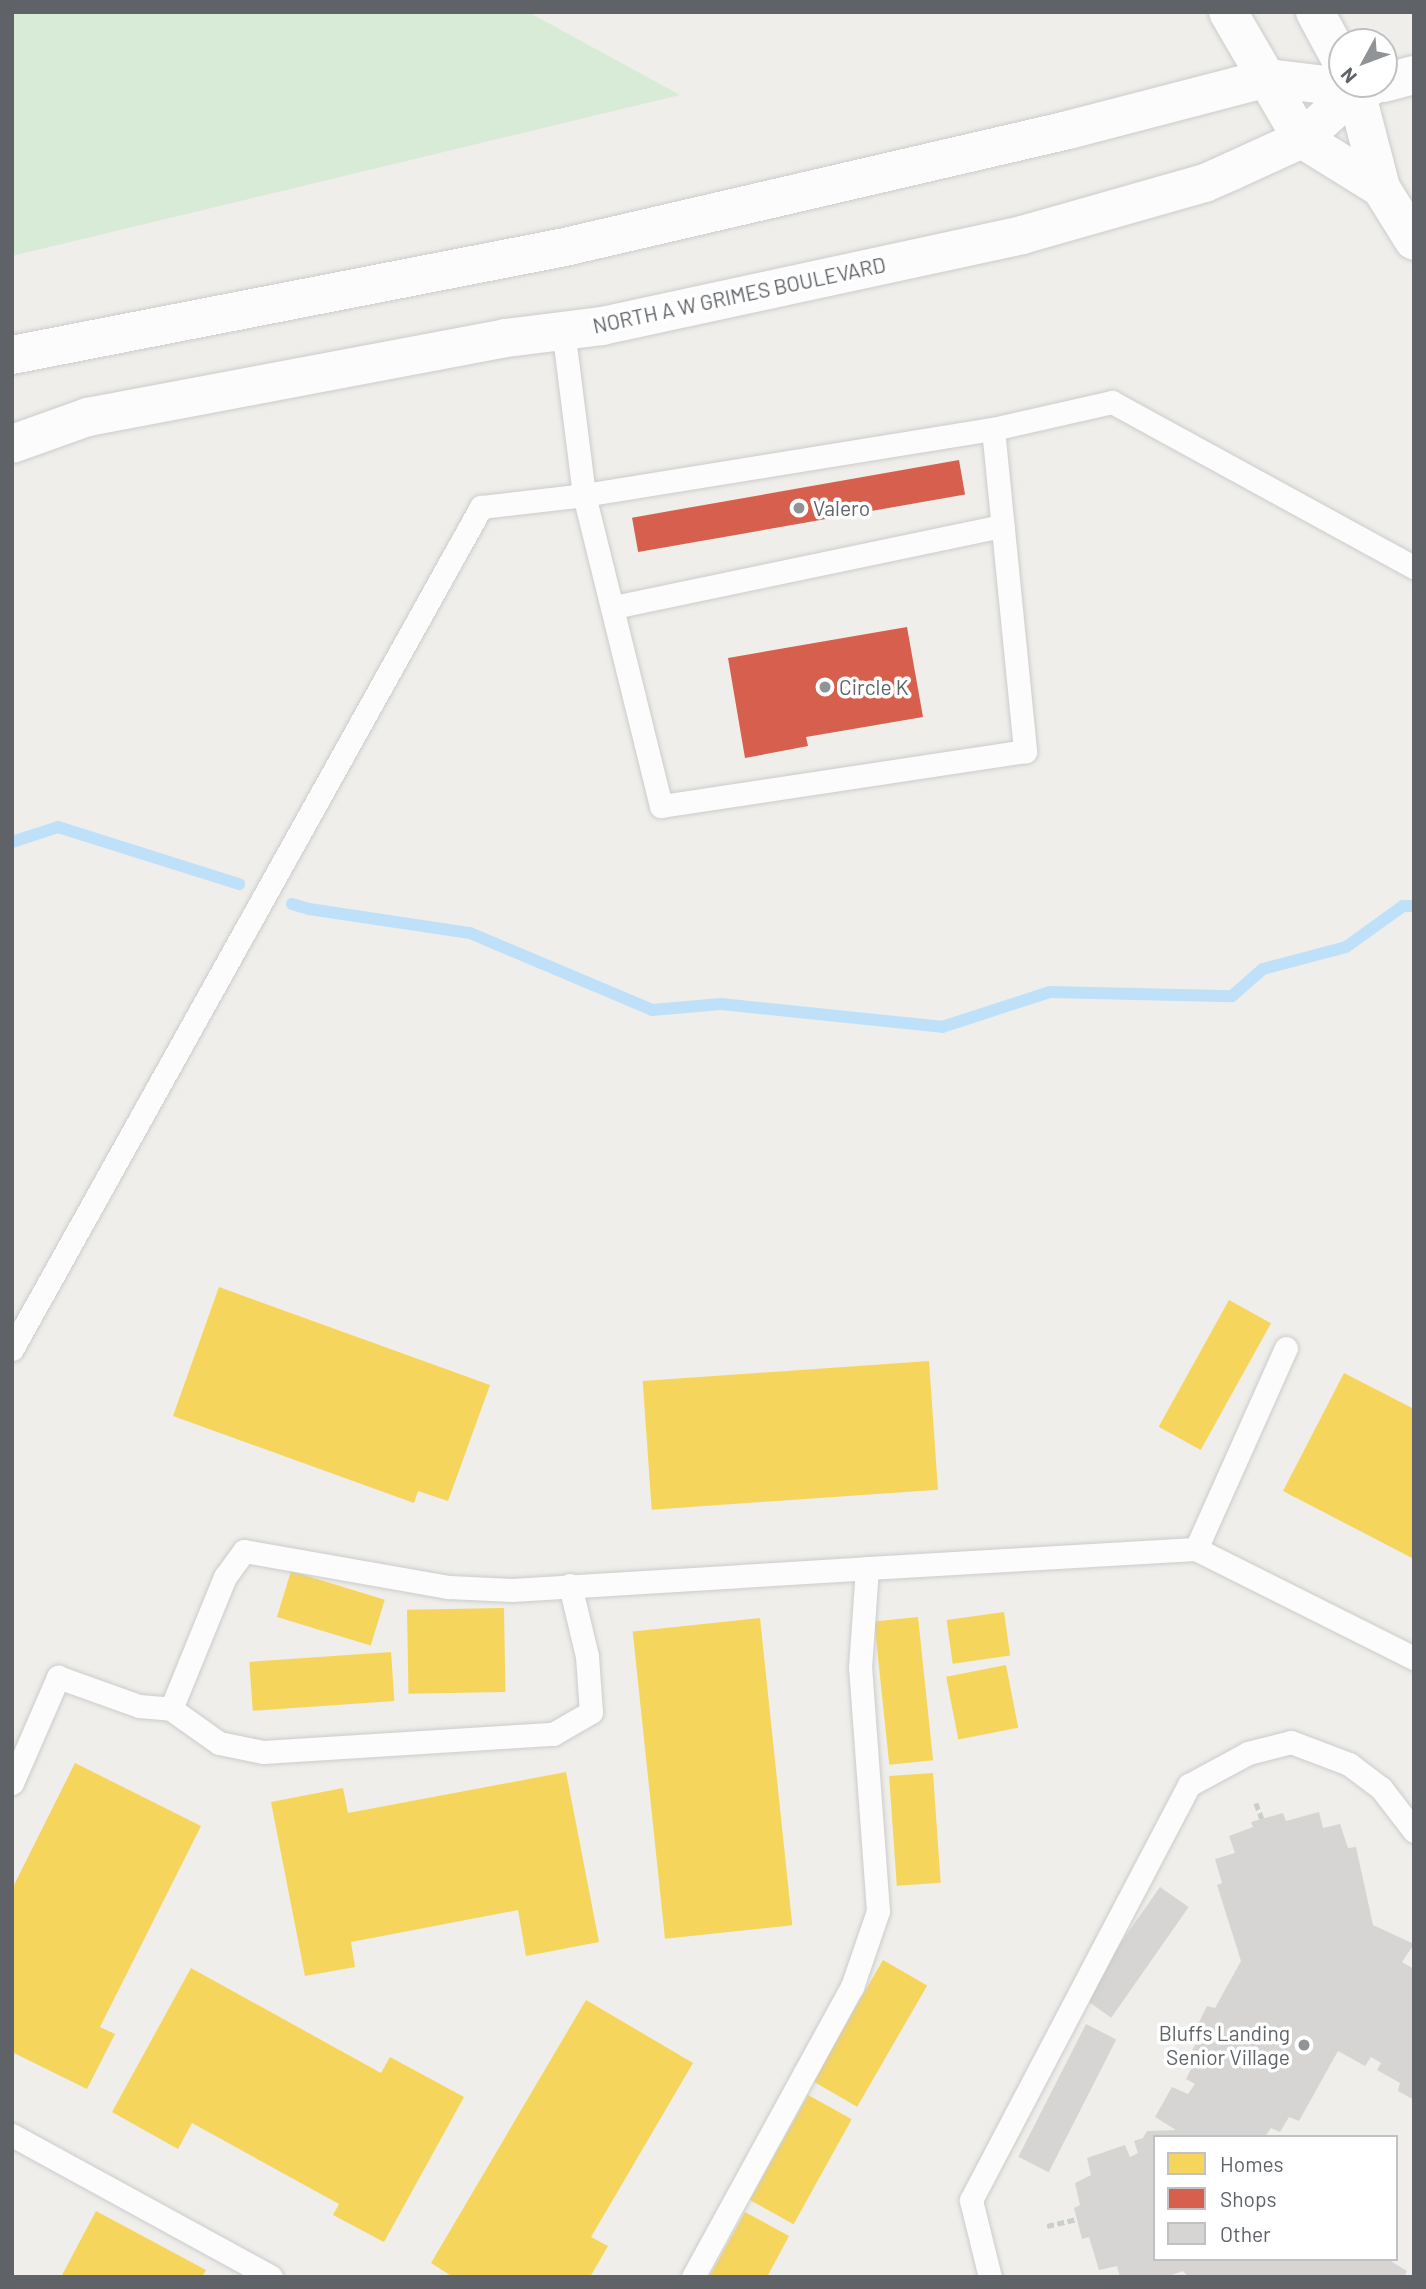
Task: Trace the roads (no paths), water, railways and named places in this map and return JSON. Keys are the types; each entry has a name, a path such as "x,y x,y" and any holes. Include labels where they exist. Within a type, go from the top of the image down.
{"main road":[{"path":"1228,12 1302,139 1381,188"},
{"path":"1315,12 1328,30"},
{"name":"NORTH A W GRIMES BOULEVARD","path":"12,355 565,247 1068,130 1268,78 1328,79"},
{"name":"NORTH A W GRIMES BOULEVARD","path":"12,444 88,417 564,328 602,326 1022,236 1205,183 1302,139 1344,98"},
{"path":"1366,98 1381,188 1414,241"}],"lane":[{"path":"564,328 584,495 614,607 661,806 1025,751 993,429"},
{"path":"12,1349 481,507 584,495 993,429 1112,402 1414,567"},
{"path":"614,607 1003,526"},
{"path":"1196,1549 1286,1348"},
{"path":"171,1709 225,1577 244,1551 449,1587 512,1590 1196,1549 1414,1658"},
{"path":"693,2277 852,1987 878,1911 860,1668 867,1568"},
{"path":"12,1783 58,1677 139,1706 171,1709 219,1743 264,1752 553,1734 591,1713 587,1657 570,1586"},
{"path":"990,2277 971,2200 1189,1785 1248,1753 1291,1742 1349,1764 1381,1788 1414,1831"},
{"path":"12,2135 271,2277"}],"waterway":[{"path":"12,842 58,827 239,884"},
{"path":"292,904 309,909 470,933 652,1010 721,1004 942,1027 1050,992 1232,996 1263,969 1346,947 1403,906 1414,906"}],"place":[{"name":"Valero","path":"799,508"},
{"name":"Circle K","path":"825,687"},
{"name":"Bluffs Landing Senior Village","path":"1304,2045"}]}
